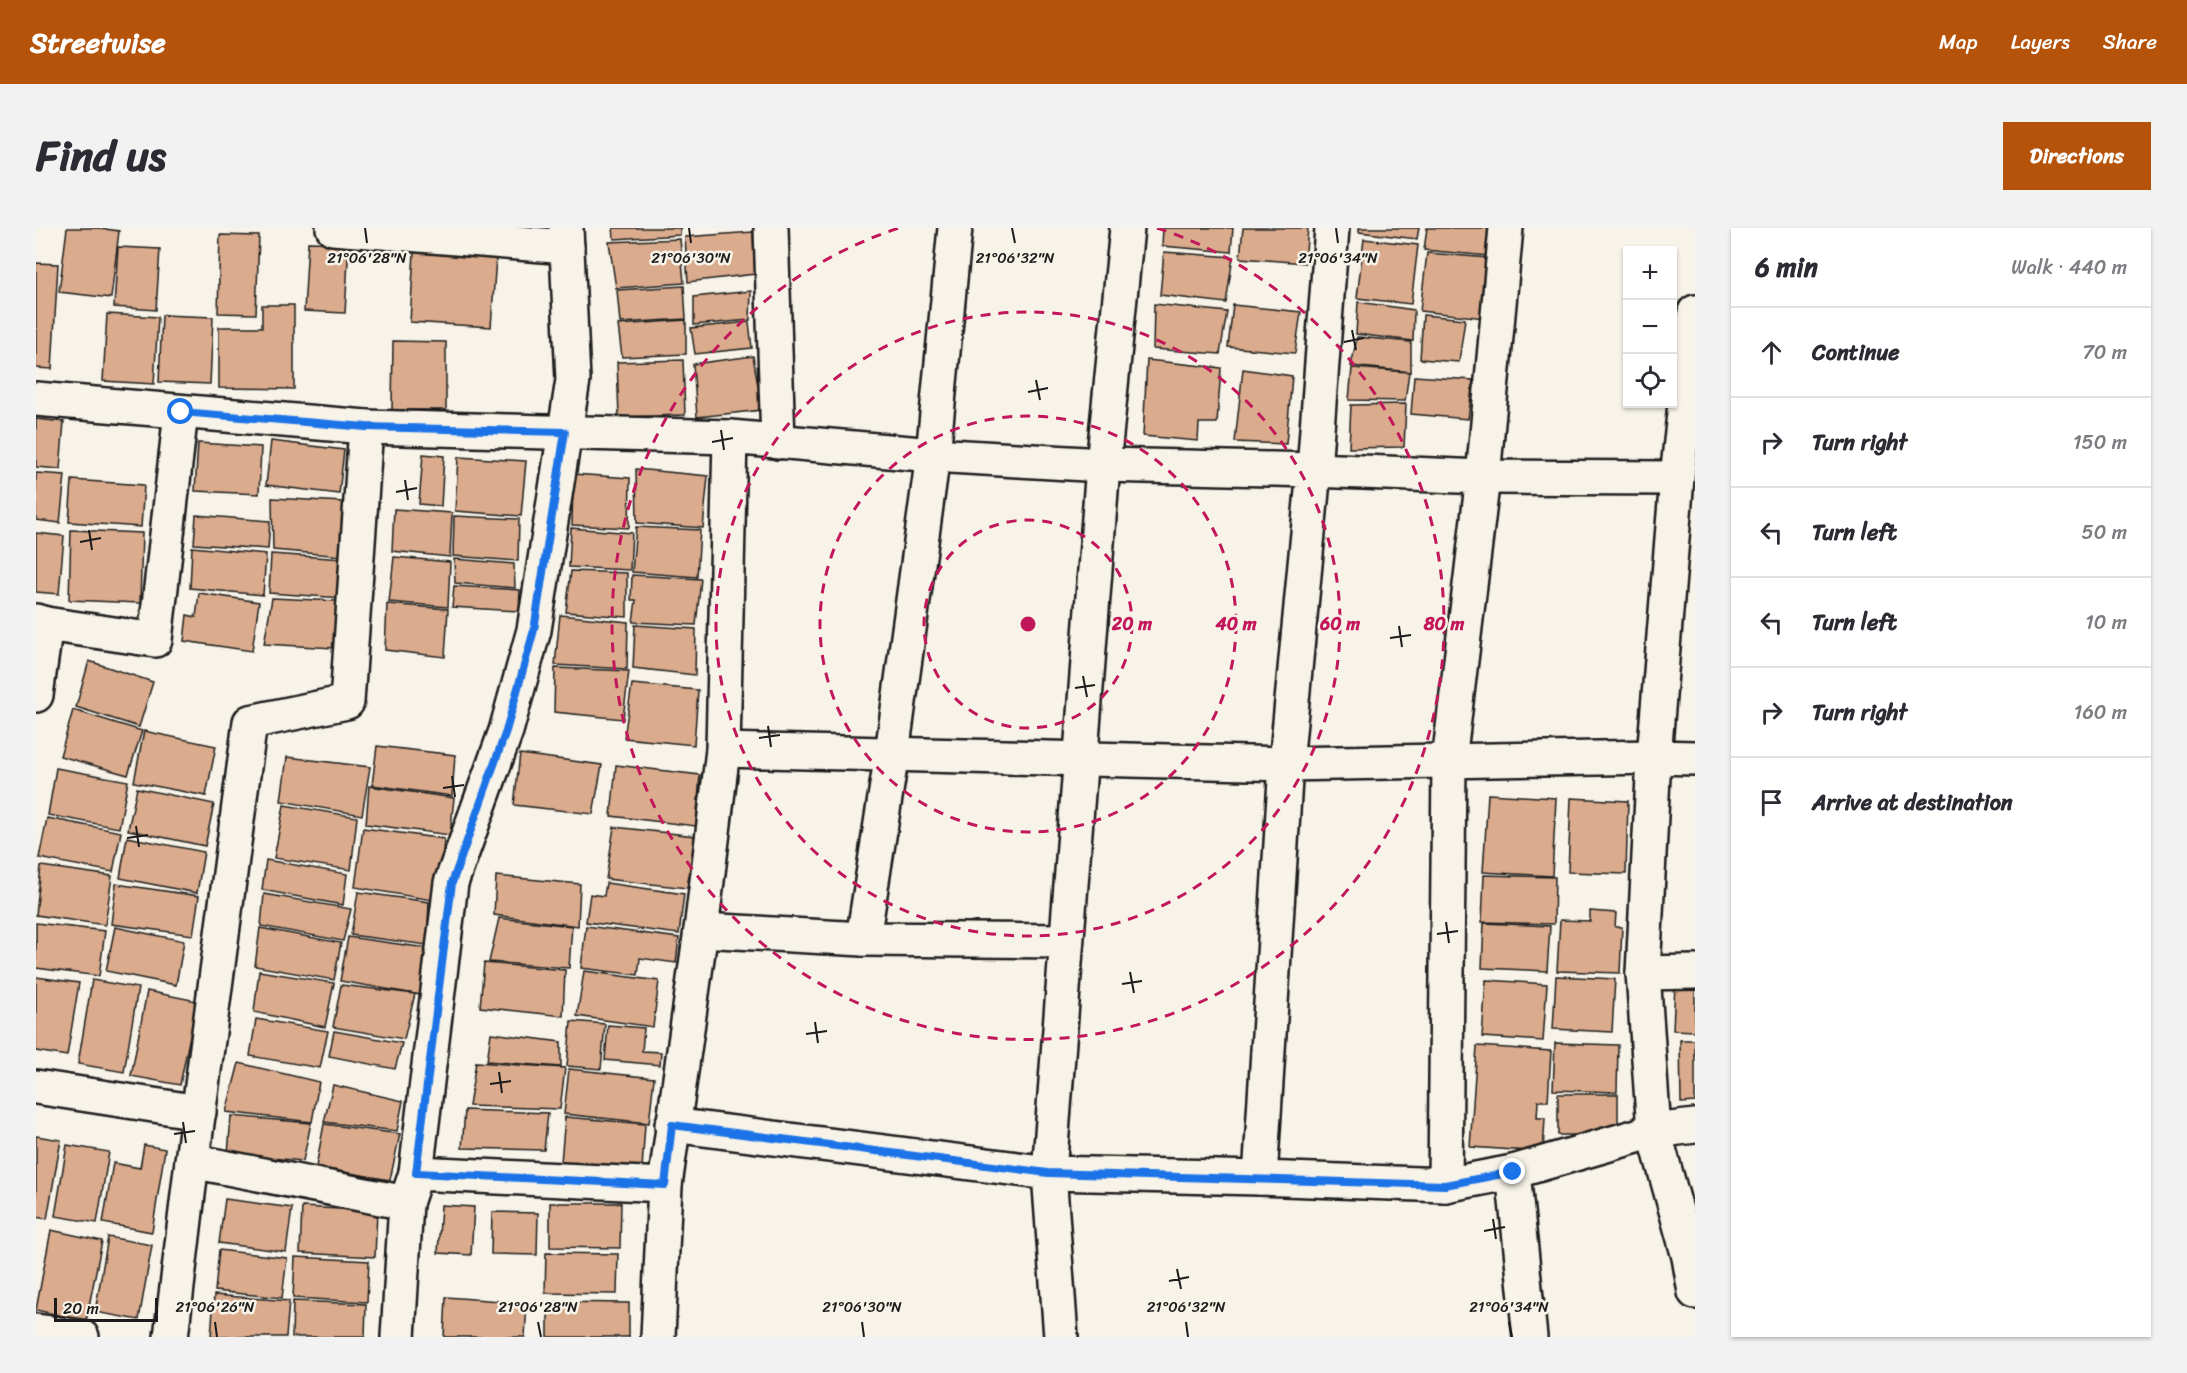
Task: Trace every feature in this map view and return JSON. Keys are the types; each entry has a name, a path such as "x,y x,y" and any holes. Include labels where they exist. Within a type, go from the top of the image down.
{"street":[{"path":"333,228 566,237 573,380 534,630 506,731 452,883 411,1188 398,1337"},
{"path":"771,228 778,442"},
{"path":"863,939 892,753 933,455 955,228"},
{"path":"1061,1337 1048,1173 1103,465 1126,228"},
{"path":"1260,1178 1286,764 1314,470 1332,228"},
{"path":"1445,1185 1449,761 1483,477 1506,228"},
{"path":"1695,312 1677,478 1654,757 1643,973 1654,1131 1689,1257 1695,1292"},
{"path":"36,399 366,427 730,437 933,455 1103,465 1483,477 1677,478"},
{"path":"36,695 41,623 155,640 181,412"},
{"path":"171,1337 250,722 347,702 366,427"},
{"path":"658,1337 665,1185 701,930 723,750 730,437"},
{"path":"723,750 1286,764 1695,758"},
{"path":"701,930 863,939 1066,941"},
{"path":"1643,973 1695,972"},
{"path":"36,1087 199,1112"},
{"path":"672,1125 1048,1173 1445,1185 1513,1172 1654,1131 1695,1126"},
{"path":"192,1161 411,1188 665,1185"},
{"path":"1513,1172 1530,1337"},
{"path":"36,1331 82,1337"}],"building":[{"path":"67,228 119,231 111,298 59,292"},
{"path":"613,228 680,228 680,235 614,239"},
{"path":"1163,228 1233,228 1231,252 1162,246"},
{"path":"1243,228 1308,228 1305,263 1240,258"},
{"path":"1359,228 1419,228 1417,239 1359,232"},
{"path":"1427,228 1495,228 1489,256 1424,250"},
{"path":"753,232 755,274 688,282 685,237"},
{"path":"220,235 259,236 256,314 218,313"},
{"path":"680,239 684,283 616,288 609,242"},
{"path":"1364,239 1418,245 1411,304 1357,298"},
{"path":"308,242 349,243 345,313 304,311"},
{"path":"118,247 160,249 156,310 114,307"},
{"path":"414,252 496,257 491,327 410,322"},
{"path":"1164,252 1233,257 1226,303 1160,295"},
{"path":"1427,253 1489,258 1485,318 1420,311"},
{"path":"36,263 58,264 52,369 36,368"},
{"path":"684,286 686,319 620,323 617,290"},
{"path":"751,291 750,320 694,325 694,297"},
{"path":"1358,302 1414,310 1413,341 1356,334"},
{"path":"1154,304 1227,312 1220,354 1153,349"},
{"path":"262,305 294,305 294,389 219,388 219,327 262,327"},
{"path":"1233,305 1301,312 1295,353 1228,347"},
{"path":"107,314 158,317 154,384 103,381"},
{"path":"162,315 213,317 210,384 159,382"},
{"path":"1423,315 1465,319 1459,362 1420,359"},
{"path":"686,320 686,354 622,357 618,325"},
{"path":"749,322 752,348 695,354 691,328"},
{"path":"1357,337 1411,342 1411,372 1351,366"},
{"path":"393,341 446,342 446,410 392,410"},
{"path":"753,356 762,410 697,417 693,364"},
{"path":"683,360 685,415 619,417 617,362"},
{"path":"1147,360 1221,368 1217,423 1199,423 1198,441 1143,436"},
{"path":"1352,368 1409,372 1405,401 1349,400"},
{"path":"1243,369 1292,376 1286,444 1235,442"},
{"path":"1414,376 1473,380 1468,419 1411,414"},
{"path":"1406,404 1404,447 1349,448 1351,405"},
{"path":"36,419 64,422 60,469 36,467"},
{"path":"271,441 344,450 339,494 266,485"},
{"path":"198,443 261,447 259,494 195,491"},
{"path":"423,454 444,456 441,506 419,504"},
{"path":"458,457 526,461 521,516 455,511"},
{"path":"636,469 708,476 703,528 637,523"},
{"path":"36,473 65,475 60,523 36,520"},
{"path":"573,474 630,478 629,528 572,525"},
{"path":"72,480 144,485 141,527 69,522"},
{"path":"272,498 343,502 342,556 273,550"},
{"path":"394,509 452,513 450,557 392,551"},
{"path":"196,515 270,521 268,549 194,544"},
{"path":"454,516 519,519 518,561 453,556"},
{"path":"636,527 700,530 697,577 632,572"},
{"path":"571,528 632,533 630,570 569,567"},
{"path":"71,530 142,533 140,603 69,600"},
{"path":"36,533 64,536 59,594 36,592"},
{"path":"192,547 266,554 263,595 190,588"},
{"path":"271,554 344,559 343,598 269,593"},
{"path":"394,557 450,562 448,607 389,602"},
{"path":"454,559 514,564 515,588 455,583"},
{"path":"571,571 627,573 627,617 566,612"},
{"path":"632,575 701,579 696,625 633,622 636,600 631,600"},
{"path":"454,586 520,590 519,611 452,607"},
{"path":"199,593 259,602 252,651 184,641 187,615 196,617"},
{"path":"272,598 337,601 334,648 264,644"},
{"path":"387,604 448,609 445,657 385,650"},
{"path":"560,615 628,622 627,669 555,665"},
{"path":"635,625 696,629 695,675 633,668"},
{"path":"89,661 153,682 139,727 76,707"},
{"path":"555,668 629,671 623,719 554,712"},
{"path":"632,684 698,690 694,745 624,738"},
{"path":"73,710 142,731 128,775 60,756"},
{"path":"144,731 216,746 206,796 134,782"},
{"path":"377,746 455,755 452,796 372,785"},
{"path":"520,754 602,765 593,814 514,805"},
{"path":"287,757 370,767 362,815 281,801"},
{"path":"616,765 700,775 696,826 611,816"},
{"path":"56,768 128,781 119,828 48,815"},
{"path":"369,786 454,798 450,835 366,824"},
{"path":"137,788 214,804 205,846 128,830"},
{"path":"1488,794 1556,798 1552,876 1483,872"},
{"path":"1571,798 1628,801 1626,874 1568,872"},
{"path":"284,805 357,817 351,870 274,858"},
{"path":"47,818 121,832 113,872 39,858"},
{"path":"614,827 695,836 687,888 606,879"},
{"path":"363,828 444,839 441,875 436,874 432,900 355,887"},
{"path":"127,837 204,852 197,893 120,878"},
{"path":"266,860 347,874 343,905 262,890"},
{"path":"41,866 112,876 105,925 36,915"},
{"path":"1484,875 1555,877 1554,924 1482,922"},
{"path":"496,876 580,884 578,926 494,915"},
{"path":"606,883 684,894 679,934 586,922 590,894 604,896"},
{"path":"116,884 199,896 193,935 111,924"},
{"path":"358,892 429,902 427,945 351,935"},
{"path":"264,894 351,909 343,941 261,926"},
{"path":"1590,911 1616,913 1615,927 1622,927 1620,973 1557,971 1560,920 1590,921"},
{"path":"499,918 572,926 569,968 489,962"},
{"path":"36,923 105,931 99,976 36,968"},
{"path":"1484,923 1550,926 1547,971 1482,968"},
{"path":"586,926 679,938 676,963 640,958 638,975 581,968"},
{"path":"115,927 184,941 176,985 106,971"},
{"path":"260,928 341,943 334,980 255,966"},
{"path":"348,937 426,948 421,995 340,981"},
{"path":"484,963 565,970 563,1016 480,1007"},
{"path":"259,971 334,983 325,1027 254,1012"},
{"path":"584,971 659,981 653,1027 577,1016"},
{"path":"1556,976 1615,979 1612,1032 1553,1029"},
{"path":"36,977 79,983 67,1056 36,1051"},
{"path":"92,980 138,988 124,1072 78,1064"},
{"path":"1486,980 1547,984 1543,1041 1482,1037"},
{"path":"1675,983 1695,984 1695,1031 1673,1030"},
{"path":"341,985 415,994 404,1039 333,1027"},
{"path":"147,991 197,1001 180,1085 131,1076"},
{"path":"256,1019 328,1031 320,1068 250,1056"},
{"path":"571,1021 605,1024 601,1069 567,1066"},
{"path":"608,1025 644,1028 642,1051 661,1052 660,1065 605,1060"},
{"path":"334,1031 402,1043 395,1069 329,1056"},
{"path":"491,1033 561,1042 561,1067 487,1061"},
{"path":"1680,1040 1695,1040 1695,1102 1681,1103"},
{"path":"1555,1043 1618,1045 1617,1092 1553,1090"},
{"path":"1477,1046 1551,1051 1548,1101 1538,1101 1537,1118 1545,1118 1543,1152 1470,1147"},
{"path":"476,1062 565,1068 560,1109 469,1106"},
{"path":"239,1063 319,1082 312,1122 226,1112"},
{"path":"569,1069 654,1078 649,1123 564,1114"},
{"path":"333,1085 403,1101 397,1131 324,1122"},
{"path":"1558,1094 1618,1094 1618,1135 1558,1135"},
{"path":"465,1110 548,1113 544,1150 462,1148"},
{"path":"231,1116 311,1123 303,1161 228,1154"},
{"path":"565,1117 645,1124 642,1169 561,1162"},
{"path":"324,1124 400,1134 390,1180 316,1167"},
{"path":"36,1136 61,1140 47,1219 36,1217"},
{"path":"67,1145 109,1152 97,1223 55,1216"},
{"path":"144,1145 165,1149 152,1232 103,1223 113,1163 140,1168"},
{"path":"225,1199 292,1208 286,1252 219,1243"},
{"path":"550,1203 621,1203 620,1248 550,1247"},
{"path":"441,1205 474,1207 471,1255 438,1253"},
{"path":"302,1207 377,1211 375,1257 300,1253"},
{"path":"492,1212 538,1213 537,1255 491,1254"},
{"path":"51,1230 102,1241 86,1321 36,1310"},
{"path":"108,1237 152,1245 139,1320 95,1312"},
{"path":"219,1250 287,1258 282,1298 215,1291"},
{"path":"546,1253 618,1254 617,1294 545,1293"},
{"path":"295,1257 369,1261 367,1302 293,1298"},
{"path":"214,1295 289,1301 286,1337 211,1337"},
{"path":"446,1297 527,1303 525,1337 444,1337"},
{"path":"293,1301 366,1304 365,1337 292,1337"},
{"path":"548,1302 629,1303 629,1337 548,1337"}],"route":[{"path":"181,412 366,427 565,432 534,630 506,731 452,883 416,1173 665,1185 672,1125 1048,1173 1445,1185 1513,1172"}]}
